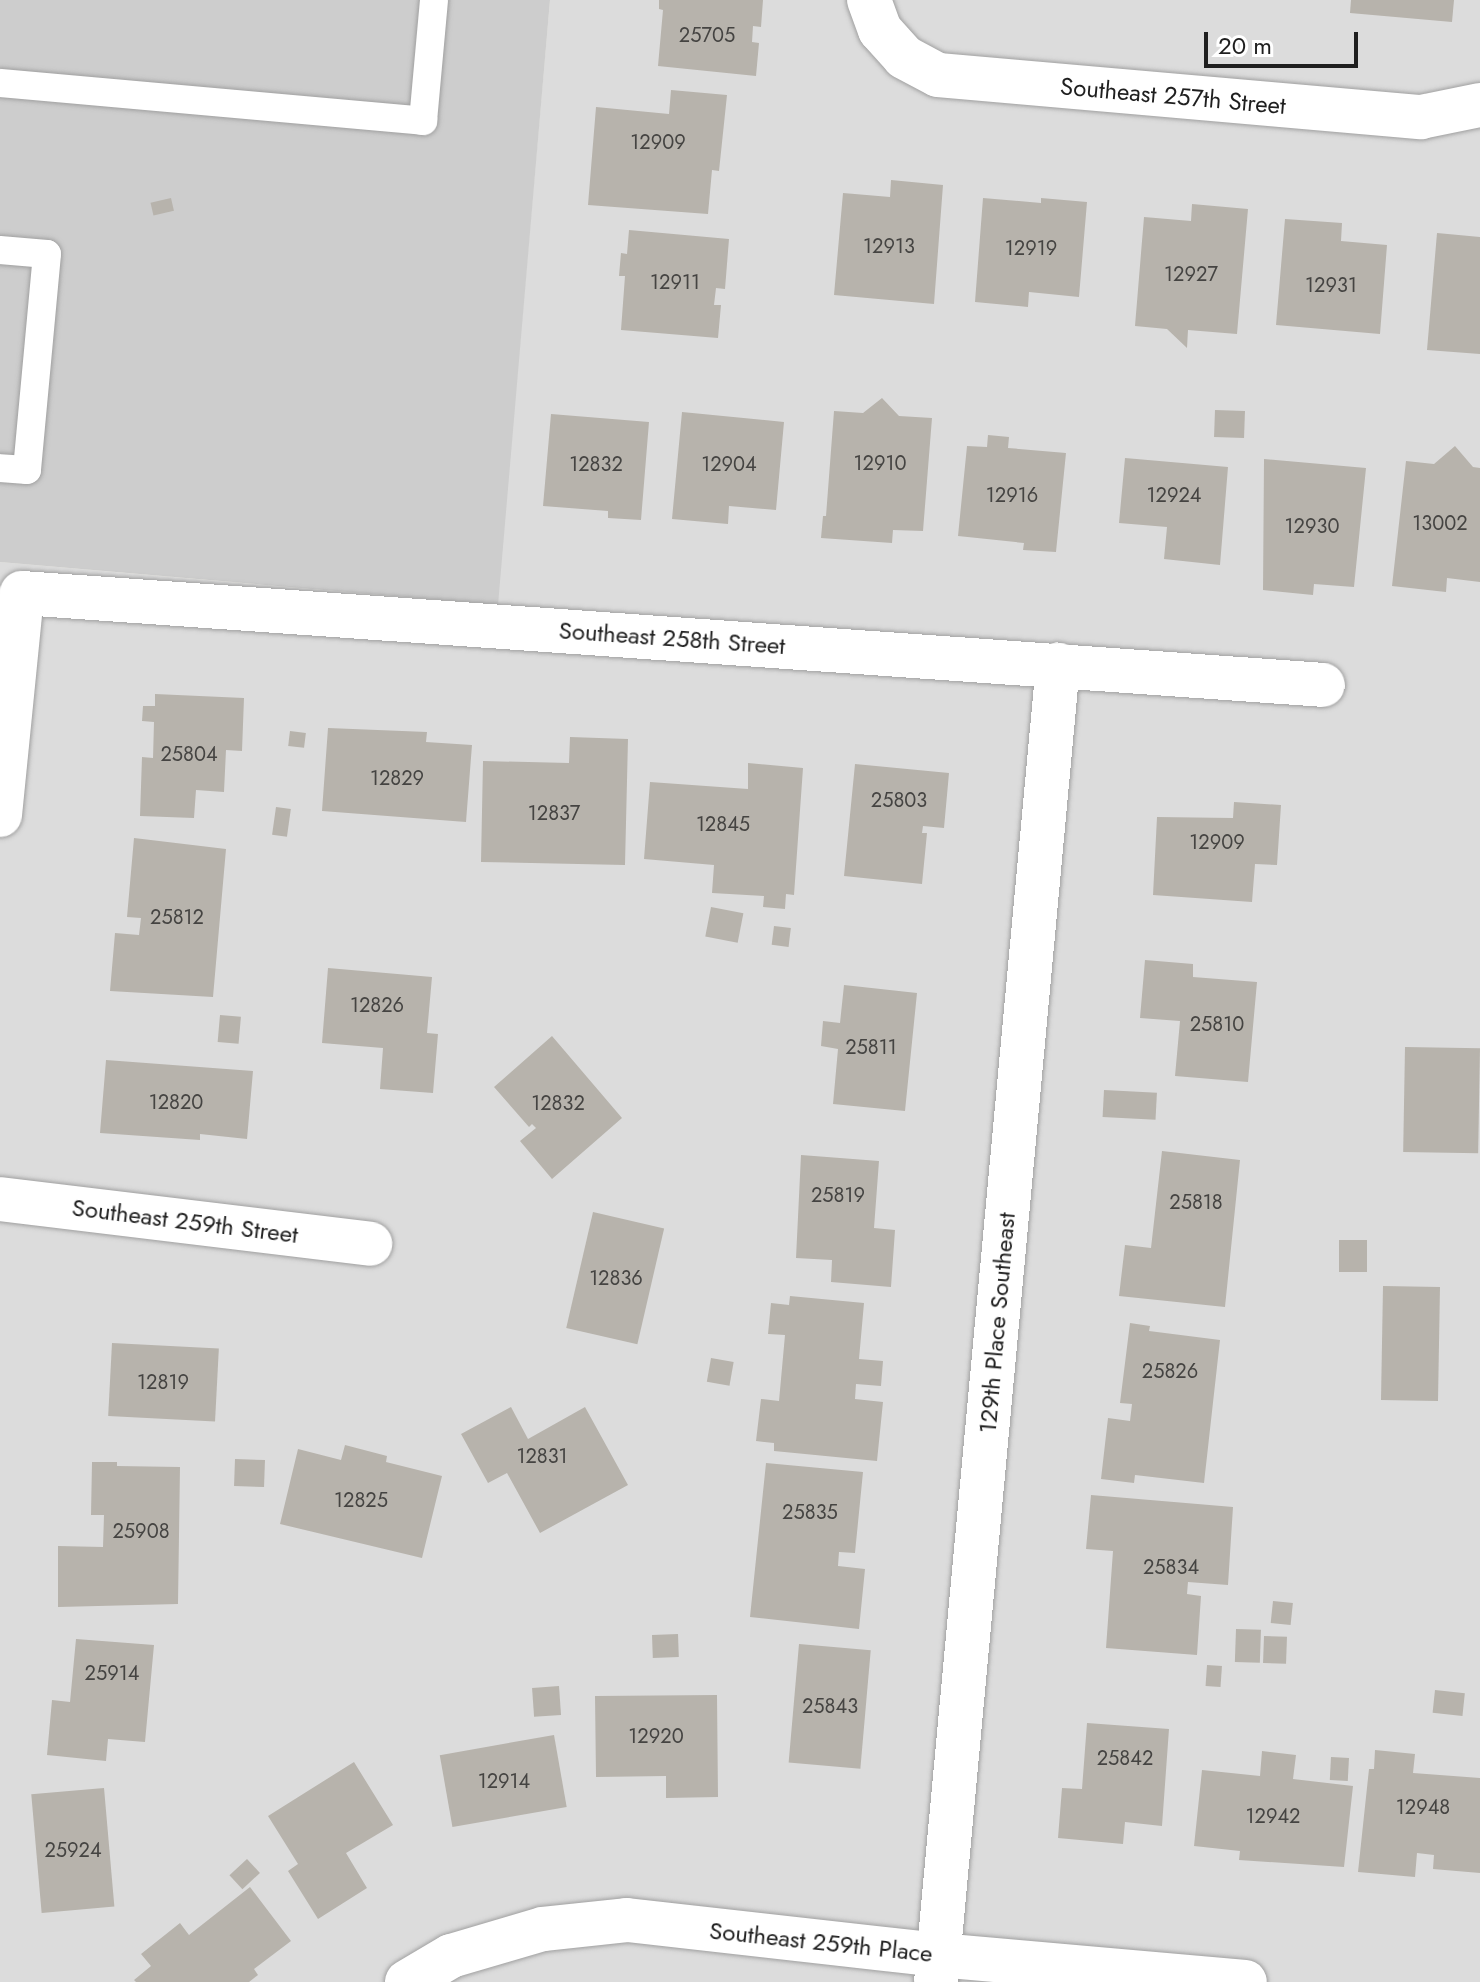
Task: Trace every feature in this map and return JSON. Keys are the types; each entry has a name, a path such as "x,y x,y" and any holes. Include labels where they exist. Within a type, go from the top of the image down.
{"street":[{"name":"Southeast 257th Street","path":"874,15 904,57 938,75 1421,117 1480,105"},
{"name":"Southeast 258th Street","path":"0,815 22,593 1323,685"},
{"name":"129th Place Southeast","path":"937,1969 1058,665"},
{"name":"Southeast 259th Street","path":"0,1199 370,1244"},
{"name":"Southeast 259th Place","path":"407,1982 451,1956 543,1929 627,1920 937,1969 1245,1982"}],"lane":[{"path":"0,83 423,121 434,0"},
{"path":"0,250 47,254 27,470 0,468"}],"shaded area":[{"path":"0,0 550,0 498,605 0,562"},
{"path":"550,0 1480,0 1480,1982 0,1982 0,562 497,605"}],"building":[{"path":"659,0 763,0 761,27 753,26 752,42 759,43 756,76 658,66 663,10 659,9"},
{"path":"1351,0 1454,0 1452,22 1350,13"},
{"path":"671,90 727,95 719,171 712,170 708,214 588,205 596,107 669,114"},
{"path":"891,180 943,185 934,304 834,295 843,193 890,197"},
{"path":"171,198 174,211 153,215 151,203"},
{"path":"983,198 1041,203 1041,198 1087,202 1079,297 1029,292 1028,307 975,302"},
{"path":"1192,204 1248,209 1237,334 1188,330 1187,348 1167,329 1135,326 1144,217 1191,221"},
{"path":"1285,219 1342,223 1341,241 1387,245 1380,334 1276,325"},
{"path":"629,230 729,239 725,289 716,288 714,305 721,305 718,338 621,330 625,276 619,276 621,253 627,254"},
{"path":"1437,233 1480,237 1480,354 1427,350"},
{"path":"882,398 899,416 932,418 923,531 893,530 892,543 821,538 823,516 826,516 834,411 863,413"},
{"path":"1215,410 1245,411 1244,438 1214,437"},
{"path":"682,412 784,422 776,510 729,506 728,524 672,519"},
{"path":"551,414 649,422 641,520 608,518 608,511 543,506"},
{"path":"988,435 1009,437 1008,448 1066,453 1056,552 1023,550 1024,543 958,536 967,446 987,447"},
{"path":"1455,446 1473,467 1480,468 1480,582 1447,578 1446,592 1392,586 1406,461 1434,464"},
{"path":"1125,458 1228,467 1220,565 1164,559 1167,527 1119,523"},
{"path":"1264,459 1366,468 1354,587 1314,584 1313,595 1263,590"},
{"path":"155,694 244,698 242,751 226,750 224,792 196,790 194,818 140,816 142,757 153,758 154,722 142,721 143,706 155,706"},
{"path":"328,728 427,732 426,742 472,745 466,822 322,811"},
{"path":"290,731 306,733 304,748 288,746"},
{"path":"570,737 628,739 625,865 481,862 483,761 569,763"},
{"path":"748,763 803,768 794,895 786,894 785,909 763,907 764,896 712,893 714,865 644,859 650,782 748,789"},
{"path":"855,764 949,773 944,828 923,826 922,833 927,833 922,884 844,876"},
{"path":"1234,802 1281,805 1277,865 1255,864 1252,902 1153,895 1157,817 1233,818"},
{"path":"276,807 291,809 287,837 272,835"},
{"path":"134,838 226,849 213,997 110,991 115,933 139,935 141,918 127,917"},
{"path":"711,907 743,913 738,943 705,936"},
{"path":"774,926 791,928 789,947 772,945"},
{"path":"1145,960 1193,964 1193,977 1257,982 1248,1082 1175,1076 1180,1021 1140,1018"},
{"path":"328,968 432,977 427,1033 438,1034 433,1093 380,1089 383,1048 322,1043"},
{"path":"844,985 917,993 905,1111 833,1104 838,1049 821,1046 823,1021 840,1023"},
{"path":"220,1015 241,1017 239,1044 218,1042"},
{"path":"552,1036 622,1118 552,1179 520,1141 536,1128 532,1124 529,1127 494,1087"},
{"path":"1405,1047 1480,1048 1478,1153 1403,1152"},
{"path":"106,1060 253,1071 247,1139 200,1134 200,1140 100,1133"},
{"path":"1104,1090 1157,1093 1156,1120 1103,1117"},
{"path":"1162,1151 1240,1160 1225,1307 1119,1296 1125,1245 1151,1248"},
{"path":"801,1155 879,1161 874,1228 895,1230 891,1287 831,1282 832,1260 796,1258"},
{"path":"593,1212 664,1228 637,1344 566,1328"},
{"path":"1339,1240 1367,1240 1367,1272 1339,1272"},
{"path":"1383,1286 1440,1287 1438,1401 1381,1400"},
{"path":"790,1296 864,1303 859,1359 883,1361 881,1386 856,1384 855,1399 883,1402 877,1461 774,1451 774,1443 756,1441 761,1399 779,1401 785,1335 768,1334 771,1303 789,1305"},
{"path":"1130,1323 1150,1326 1149,1331 1220,1340 1204,1483 1135,1475 1134,1483 1101,1479 1108,1418 1130,1421 1132,1404 1120,1403"},
{"path":"112,1343 219,1349 215,1421 108,1416"},
{"path":"711,1358 734,1362 729,1386 707,1382"},
{"path":"511,1407 528,1439 585,1407 628,1485 540,1533 507,1473 488,1483 461,1434"},
{"path":"345,1445 387,1456 386,1462 442,1476 422,1558 280,1524 298,1449 341,1460"},
{"path":"235,1459 265,1460 264,1487 234,1486"},
{"path":"92,1462 117,1462 117,1466 180,1467 178,1604 58,1607 58,1546 103,1547 104,1515 91,1515"},
{"path":"766,1463 863,1472 855,1553 839,1552 838,1566 865,1569 859,1629 750,1617"},
{"path":"1091,1495 1233,1507 1228,1585 1188,1582 1187,1594 1201,1596 1197,1655 1106,1648 1113,1551 1086,1549"},
{"path":"1273,1601 1293,1603 1291,1625 1271,1623"},
{"path":"1236,1629 1261,1630 1260,1663 1235,1662"},
{"path":"678,1634 679,1657 653,1658 652,1635"},
{"path":"1264,1636 1287,1637 1286,1664 1263,1663"},
{"path":"76,1639 154,1645 145,1742 108,1739 106,1761 47,1755 52,1700 70,1702"},
{"path":"799,1644 871,1650 860,1769 789,1763"},
{"path":"1207,1665 1222,1666 1220,1687 1206,1686"},
{"path":"559,1686 561,1715 534,1717 532,1688"},
{"path":"1435,1690 1465,1693 1462,1716 1433,1713"},
{"path":"717,1695 718,1797 666,1798 666,1776 596,1777 595,1696"},
{"path":"1087,1723 1169,1729 1162,1826 1125,1822 1123,1844 1058,1838 1062,1788 1082,1789"},
{"path":"554,1735 567,1807 452,1827 440,1755"},
{"path":"1375,1750 1415,1754 1413,1773 1480,1778 1480,1873 1433,1869 1434,1855 1417,1853 1415,1877 1358,1872 1369,1769 1374,1769"},
{"path":"1262,1751 1296,1755 1293,1779 1353,1786 1344,1867 1239,1860 1240,1851 1194,1846 1202,1770 1260,1776"},
{"path":"1331,1757 1349,1758 1348,1781 1330,1780"},
{"path":"354,1762 393,1825 346,1853 367,1888 318,1919 288,1871 298,1864 268,1816"},
{"path":"104,1788 114,1907 42,1913 31,1794"},
{"path":"247,1859 260,1873 242,1889 229,1875"},
{"path":"250,1887 291,1941 254,1969 258,1975 249,1982 134,1980 151,1966 141,1954 180,1923 189,1935"}]}
